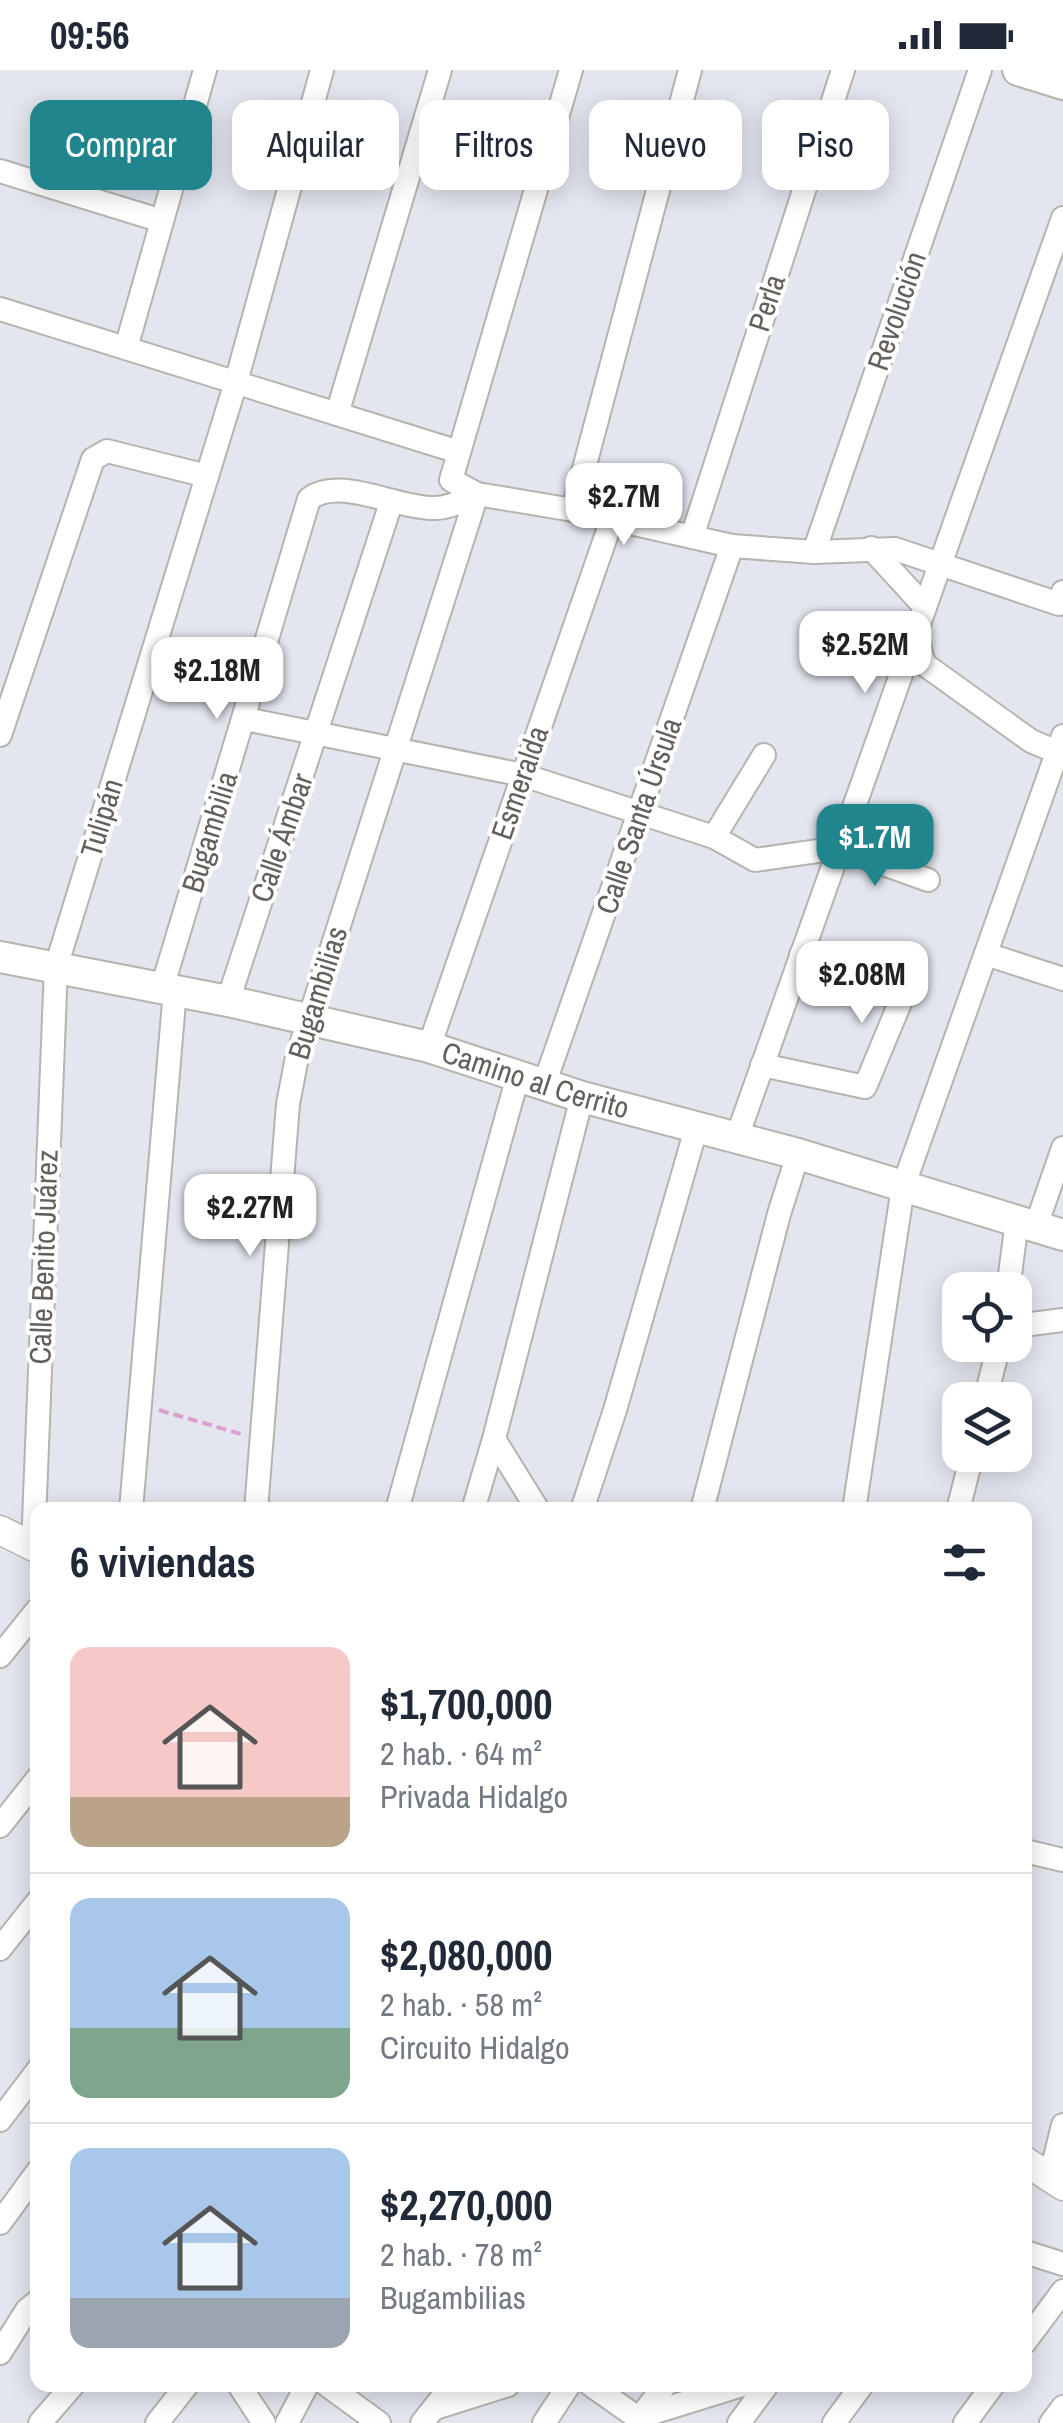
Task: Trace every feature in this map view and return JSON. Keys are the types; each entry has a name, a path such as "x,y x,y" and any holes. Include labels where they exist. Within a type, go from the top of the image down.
{"main road":[{"path":"1018,70 1063,84"},
{"name":"Camino al Cerrito","path":"0,956 228,1001 429,1048 582,1097 798,1154 1039,1227"}],"street":[{"path":"126,348 205,70"},
{"name":"Tulipán","path":"56,967 236,382 322,70"},
{"path":"338,414 440,70"},
{"path":"571,70 451,480 476,494 573,510 732,546 814,552 895,549 1061,598"},
{"path":"573,510 690,70"},
{"name":"Perla","path":"692,537 843,70"},
{"name":"Revolución","path":"814,552 980,70"},
{"path":"0,171 162,221"},
{"path":"736,1138 1063,218"},
{"path":"0,335 4,310 459,452"},
{"path":"0,735 93,459 107,451 207,476"},
{"name":"Bugambilia","path":"132,1502 168,989 309,499 320,491 337,488 391,503 433,508 452,506 476,494"},
{"name":"Bugambilias","path":"257,1502 288,1104 296,1057 476,494"},
{"name":"Calle Ámbar","path":"228,1001 391,503"},
{"name":"Esmeralda","path":"429,1048 612,518"},
{"name":"Calle Santa Úrsula","path":"400,1502 531,1080 640,813 732,546"},
{"path":"871,548 925,607"},
{"path":"855,1502 903,1187 1060,744 1031,740 924,664 916,633"},
{"path":"245,719 523,774 714,837 755,860 839,848 928,880"},
{"path":"714,837 764,756"},
{"path":"986,954 1063,979"},
{"path":"762,1065 864,1087 907,986 801,955"},
{"name":"Calle Benito Juárez","path":"37,1502 56,967"},
{"path":"475,1502 582,1097"},
{"path":"585,1502 696,1129"},
{"path":"1017,1272 1039,1227 1063,1148"},
{"path":"704,1502 798,1154"},
{"path":"1032,1324 1063,1320"},
{"path":"494,1439 533,1502"},
{"path":"960,1502 968,1472"},
{"path":"0,1530 30,1545"},
{"path":"0,1656 30,1619"},
{"path":"0,1826 30,1788"},
{"path":"1032,1859 1063,1860"},
{"path":"0,1950 30,1911"},
{"path":"0,2120 30,2081"},
{"path":"1038,2171 1063,2124"},
{"path":"0,2223 30,2182"},
{"path":"1032,2254 1063,2264"},
{"path":"1032,2333 1063,2291"},
{"path":"0,2353 30,2308"},
{"path":"40,2423 67,2392"},
{"path":"157,2423 181,2392"},
{"path":"243,2392 264,2423"},
{"path":"287,2423 303,2392"},
{"path":"337,2392 379,2423"},
{"path":"429,2415 447,2392"},
{"path":"429,2415 490,2392"},
{"path":"544,2423 564,2392"},
{"path":"601,2392 640,2421"},
{"path":"640,2421 661,2392"},
{"path":"640,2421 722,2392"},
{"path":"739,2423 763,2392"},
{"path":"834,2423 857,2392"},
{"path":"965,2423 988,2392"},
{"path":"1051,2423 1063,2407"}],"path":[{"path":"140,1404 262,1440"}]}
